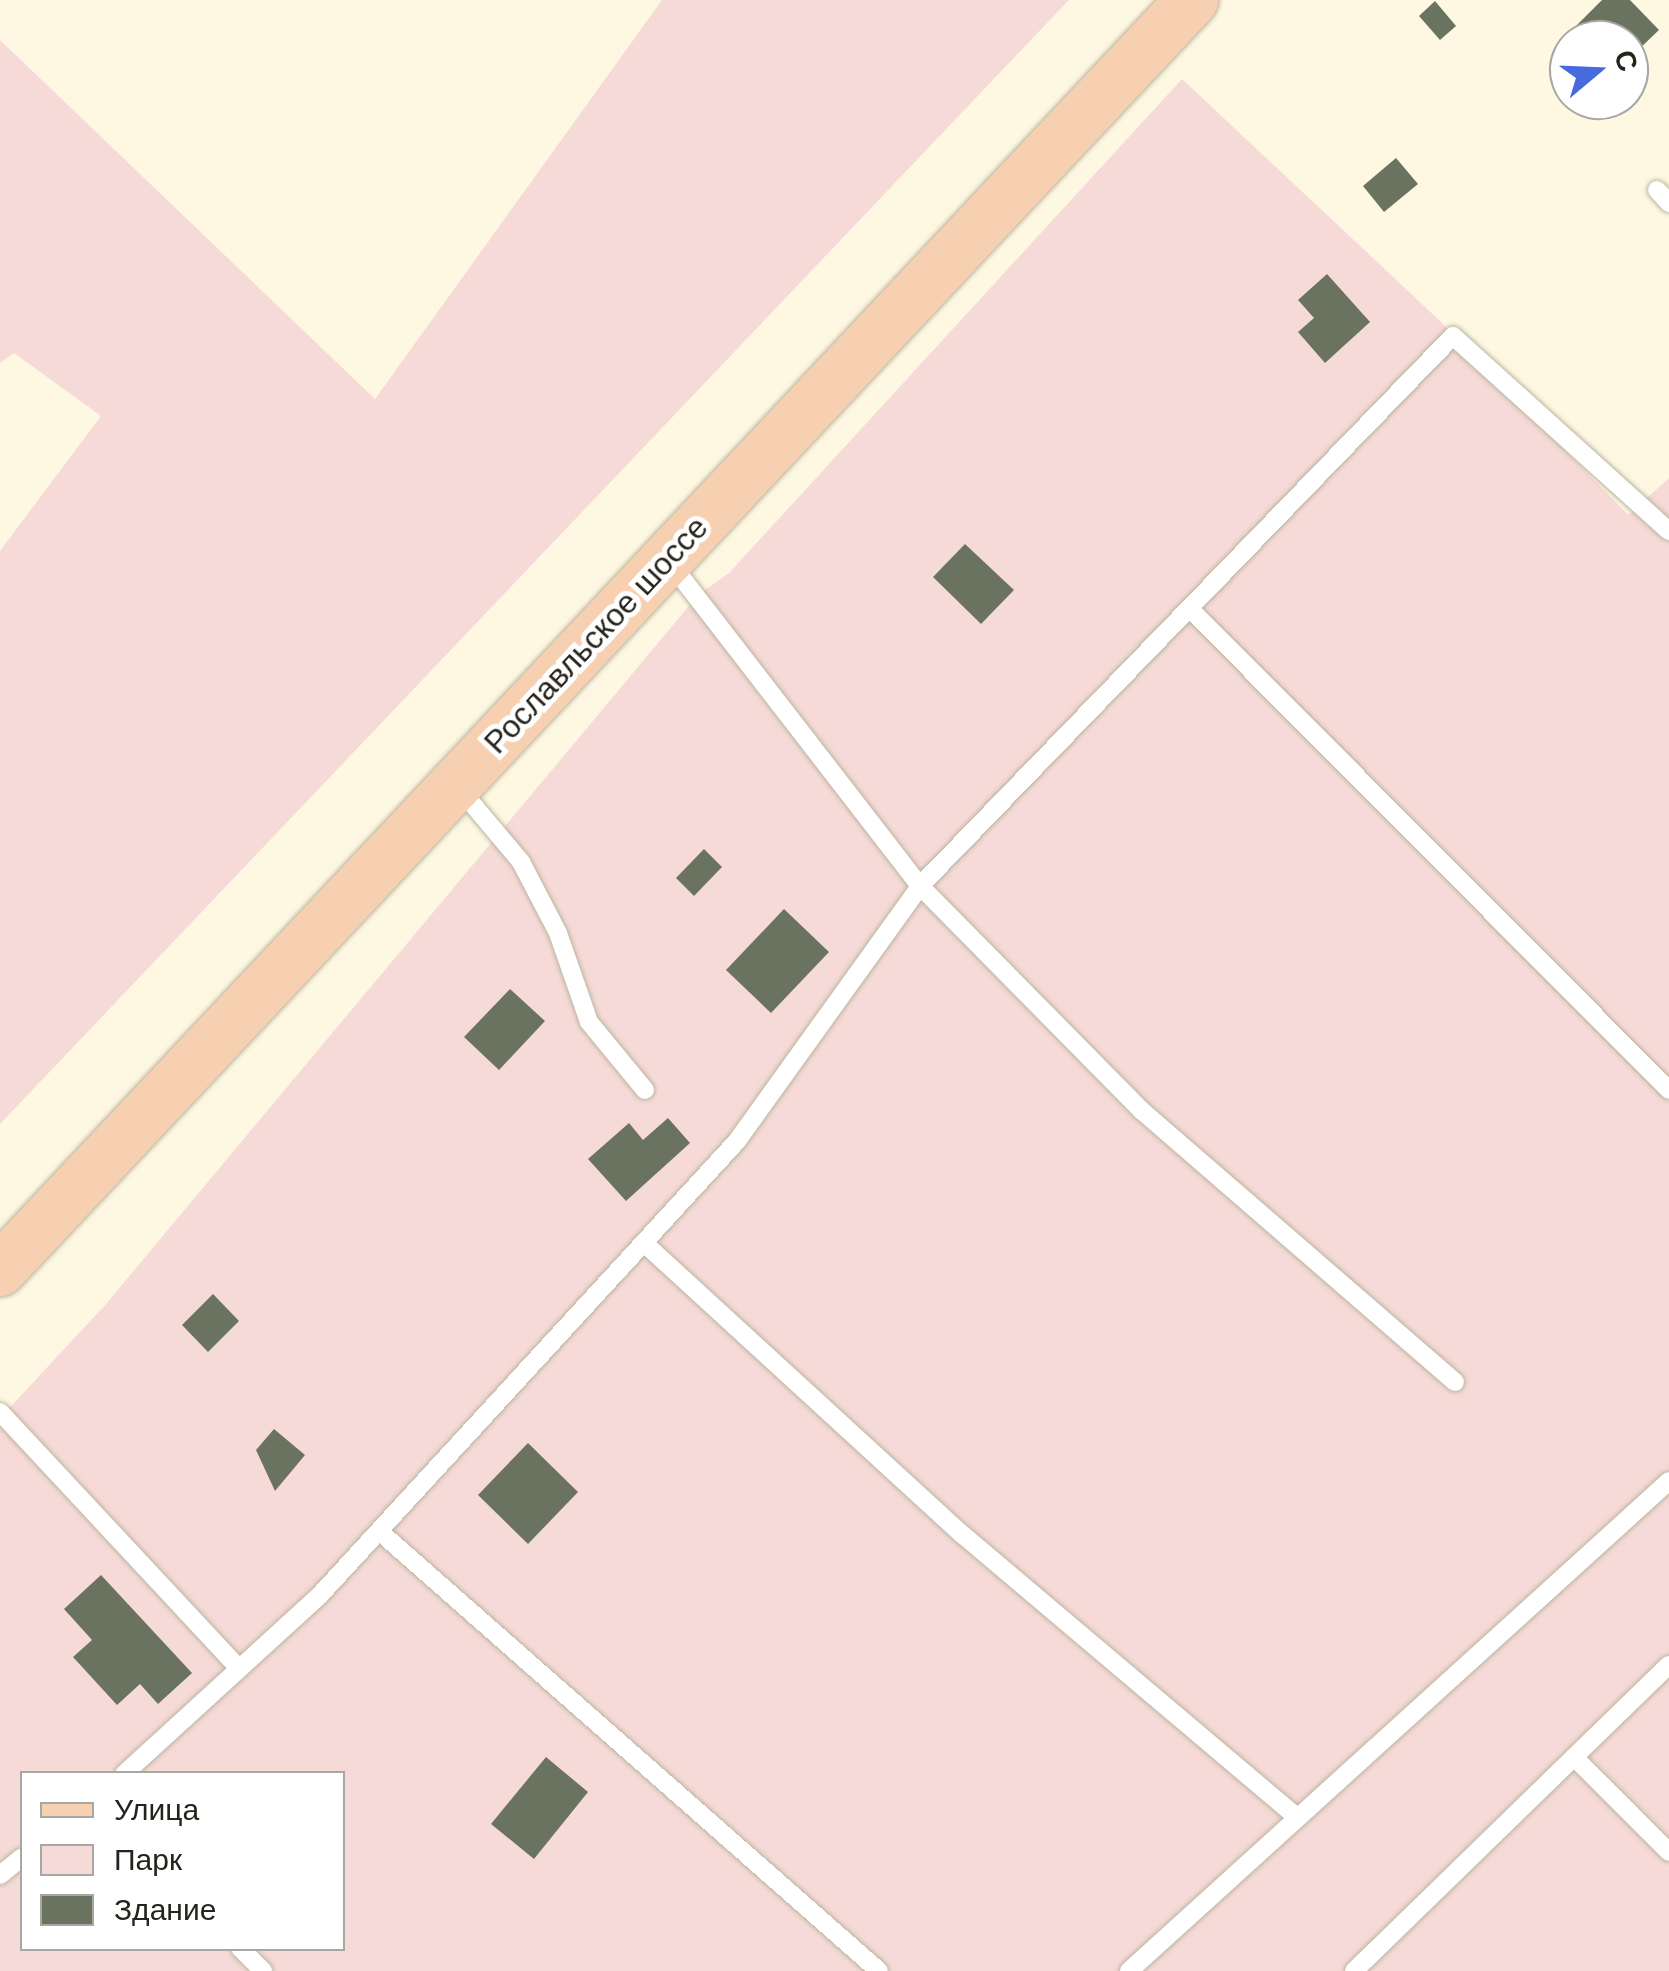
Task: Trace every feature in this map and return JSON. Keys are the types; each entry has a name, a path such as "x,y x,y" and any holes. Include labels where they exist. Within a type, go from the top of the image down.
{"main road":[{"name":"Рославльское шоссе","path":"0,1270 1192,0"}],"lane":[{"path":"127,1771 240,1668 379,1530 737,1140 920,886 1453,336 1669,531"},
{"path":"667,558 920,886 1142,1111 1455,1382"},
{"path":"1189,608 1669,1090"},
{"path":"456,784 521,862 558,933 589,1022 645,1090"},
{"path":"644,1243 963,1534 1296,1817"},
{"path":"0,1412 240,1668"},
{"path":"1129,1971 1669,1481"},
{"path":"379,1530 878,1971"},
{"path":"1354,1971 1669,1665"},
{"path":"1574,1757 1669,1852"},
{"path":"0,1875 20,1859"},
{"path":"243,1951 262,1971"}],"green space":[{"path":"662,0 1069,0 0,1124 0,551 101,416 14,353 0,363 0,40 375,399"},
{"path":"1182,79 1439,320 1628,515 1669,478 1669,1971 0,1971 0,1418 106,1304 698,595 729,573"}],"building":[{"path":"1602,0 1630,0 1659,30 1649,40 1649,20 1582,20"},
{"path":"1435,1 1456,26 1440,40 1419,16"},
{"path":"1396,158 1418,184 1384,212 1363,186"},
{"path":"1327,274 1370,322 1325,363 1298,332 1314,318 1298,300"},
{"path":"965,544 1014,590 981,624 933,577"},
{"path":"704,849 722,867 694,896 676,878"},
{"path":"784,909 829,952 771,1013 726,970"},
{"path":"510,989 545,1021 499,1070 464,1037"},
{"path":"668,1118 690,1143 626,1201 588,1159 629,1123 643,1140"},
{"path":"213,1294 239,1321 208,1352 182,1325"},
{"path":"274,1429 305,1455 275,1491 256,1450"},
{"path":"528,1443 578,1492 528,1544 478,1495"},
{"path":"101,1575 192,1673 158,1704 140,1684 117,1705 73,1657 92,1640 64,1609"},
{"path":"546,1757 588,1792 534,1859 491,1824"}]}
